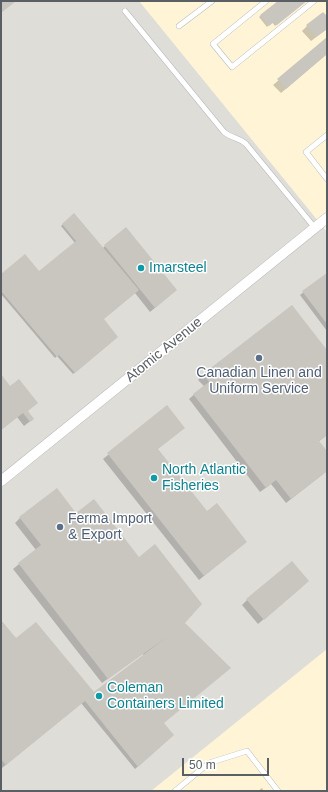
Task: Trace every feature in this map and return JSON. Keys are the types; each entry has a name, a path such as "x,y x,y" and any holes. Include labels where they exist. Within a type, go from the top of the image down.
{"street":[{"name":"Atomic Avenue","path":"1,481 327,218"}],"lane":[{"path":"179,26 212,1"},
{"path":"266,1 213,44 232,67 314,1"},
{"path":"125,11 224,132 246,144 315,228"},
{"path":"327,135 306,152 327,180"},
{"path":"175,791 209,763 247,751 278,791"}],"shaded area":[{"path":"1,1 139,1 327,232 327,649 151,791 1,791"},
{"path":"139,1 327,1 327,232"},
{"path":"327,649 327,791 151,791"}],"building":[{"path":"1,1 16,1 1,13"},
{"path":"278,1 307,1 277,25 274,22 269,26 260,15"},
{"path":"323,12 327,16 327,29 316,37 306,25"},
{"path":"327,37 327,54 286,89 277,79"},
{"path":"74,213 139,290 104,319 118,337 75,373 59,355 57,357 1,291 1,274 25,254 39,271 76,241 62,224"},
{"name":"Imarsteel","path":"126,227 177,290 155,308 104,245"},
{"path":"327,273 327,324 302,291"},
{"path":"292,305 327,350 327,435 319,441 327,451 327,471 291,499 276,480 266,488 193,394 209,382 203,374"},
{"path":"1,374 10,386 19,379 38,403 28,411 34,419 30,422 23,413 1,430"},
{"name":"North Atlantic Fisheries","path":"167,405 185,428 158,449 207,511 217,503 247,542 204,576 107,453"},
{"path":"57,488 76,513 94,499 139,557 155,544 202,604 185,623 231,668 164,723 174,735 138,767 85,701 6,765 1,759 1,620 16,638 36,622 94,692 167,637 108,679 18,563 41,545 19,517"},
{"path":"292,561 309,581 264,620 246,599"}],"place":[{"name":"Imarsteel","path":"141,268"},
{"name":"Canadian Linen and Uniform Service","path":"259,358"},
{"name":"North Atlantic Fisheries","path":"154,478"},
{"name":"Ferma Import & Export","path":"60,527"},
{"name":"Coleman Containers Limited","path":"99,696"}]}
